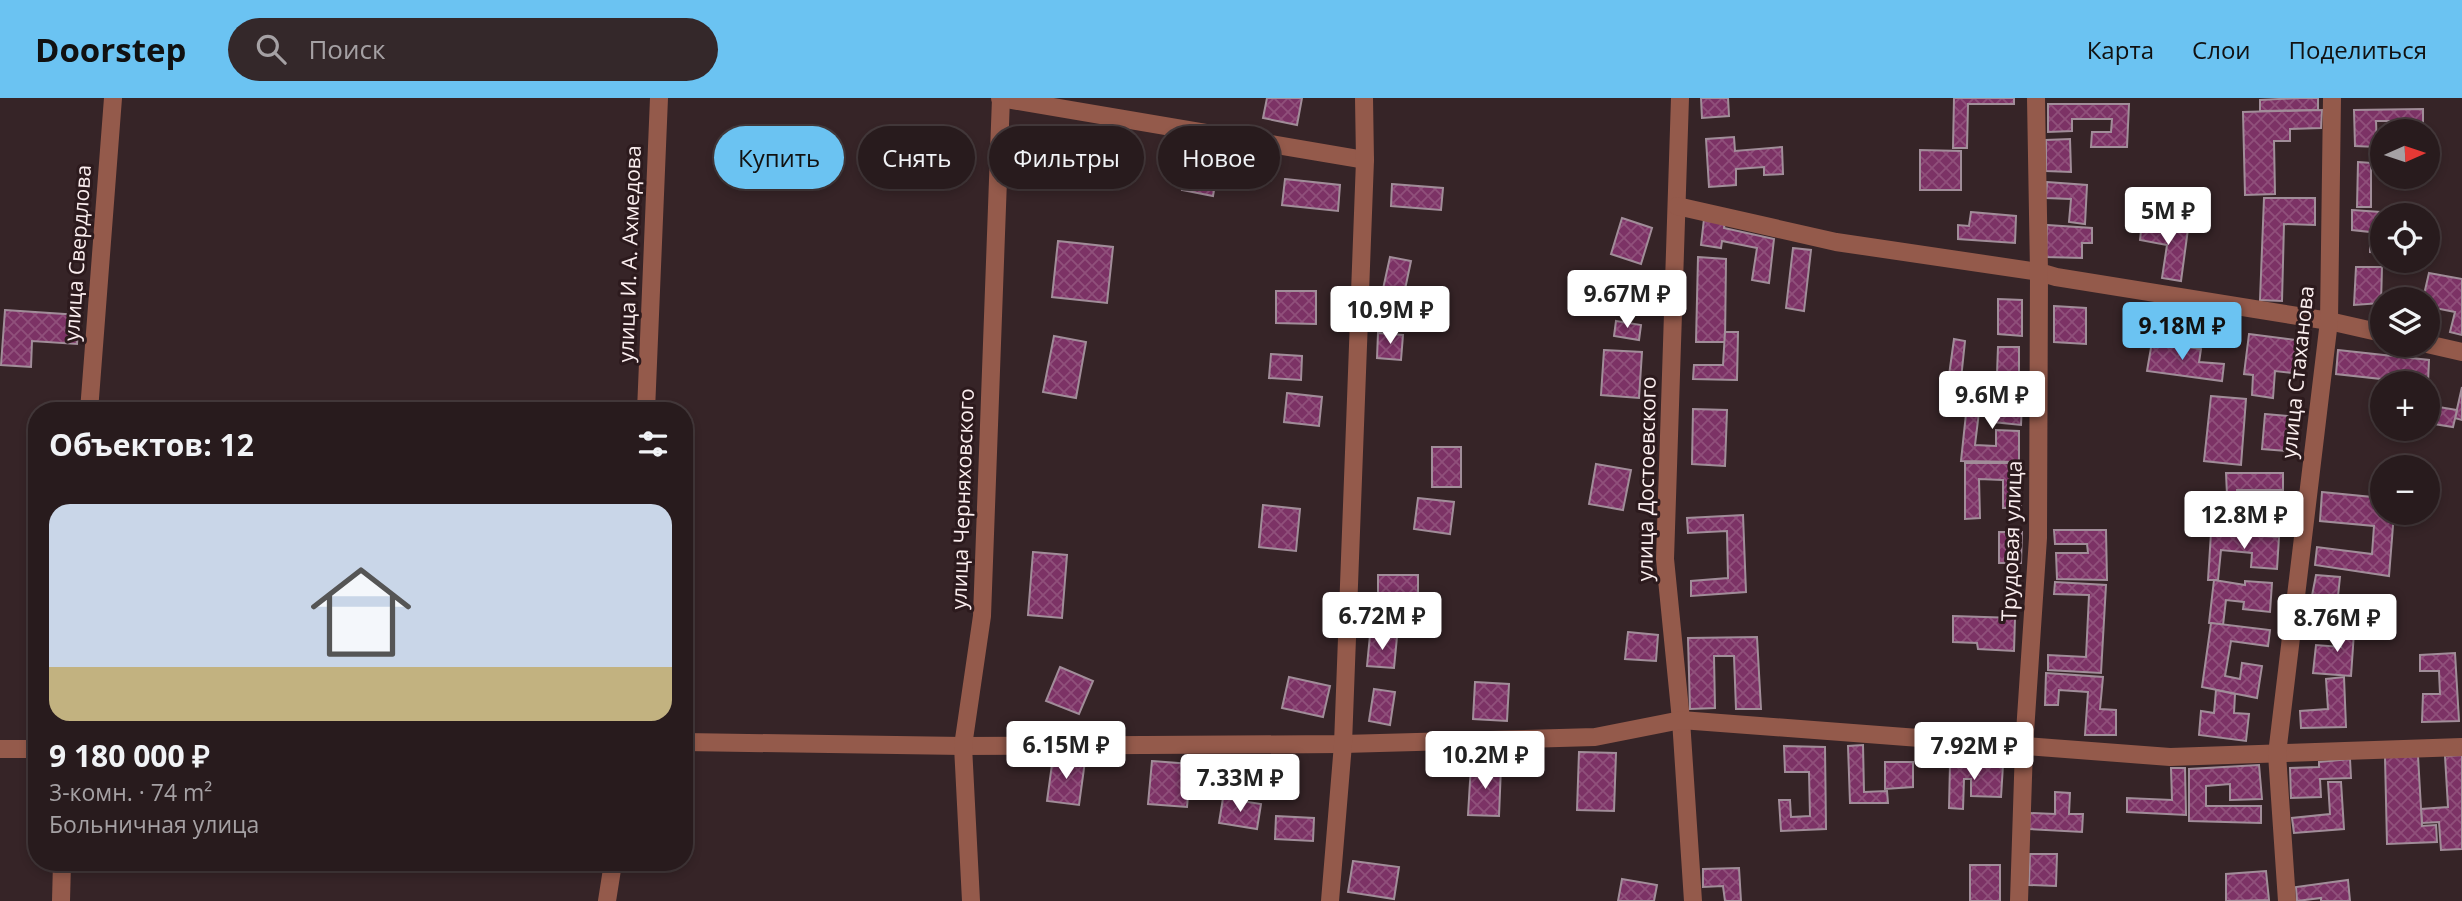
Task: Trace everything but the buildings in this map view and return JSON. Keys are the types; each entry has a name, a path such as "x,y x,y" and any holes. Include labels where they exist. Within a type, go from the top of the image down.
{"street":[{"name":"улица Свердлова","path":"90,402 113,98"},
{"name":"улица И. А. Ахмедова","path":"646,402 659,98"},
{"path":"1000,98 1365,160"},
{"name":"улица Черняховского","path":"971,901 963,746 982,616 1000,98"},
{"path":"1330,901 1343,744 1365,160 1364,98"},
{"name":"улица Достоевского","path":"1680,98 1665,559 1681,720 1693,901"},
{"name":"Трудовая улица","path":"2019,901 2024,747 2038,538 2039,272 2036,98"},
{"name":"улица Стаханова","path":"2287,901 2277,754 2329,321 2332,98"},
{"path":"1677,206 1836,242 2039,272 2370,330"},
{"path":"2440,347 2462,352"},
{"path":"693,742 963,746 1343,744 1595,737 1681,720 2170,757 2462,747"},
{"path":"0,749 28,749"},
{"path":"61,901 62,871"},
{"path":"607,901 612,871"}]}
